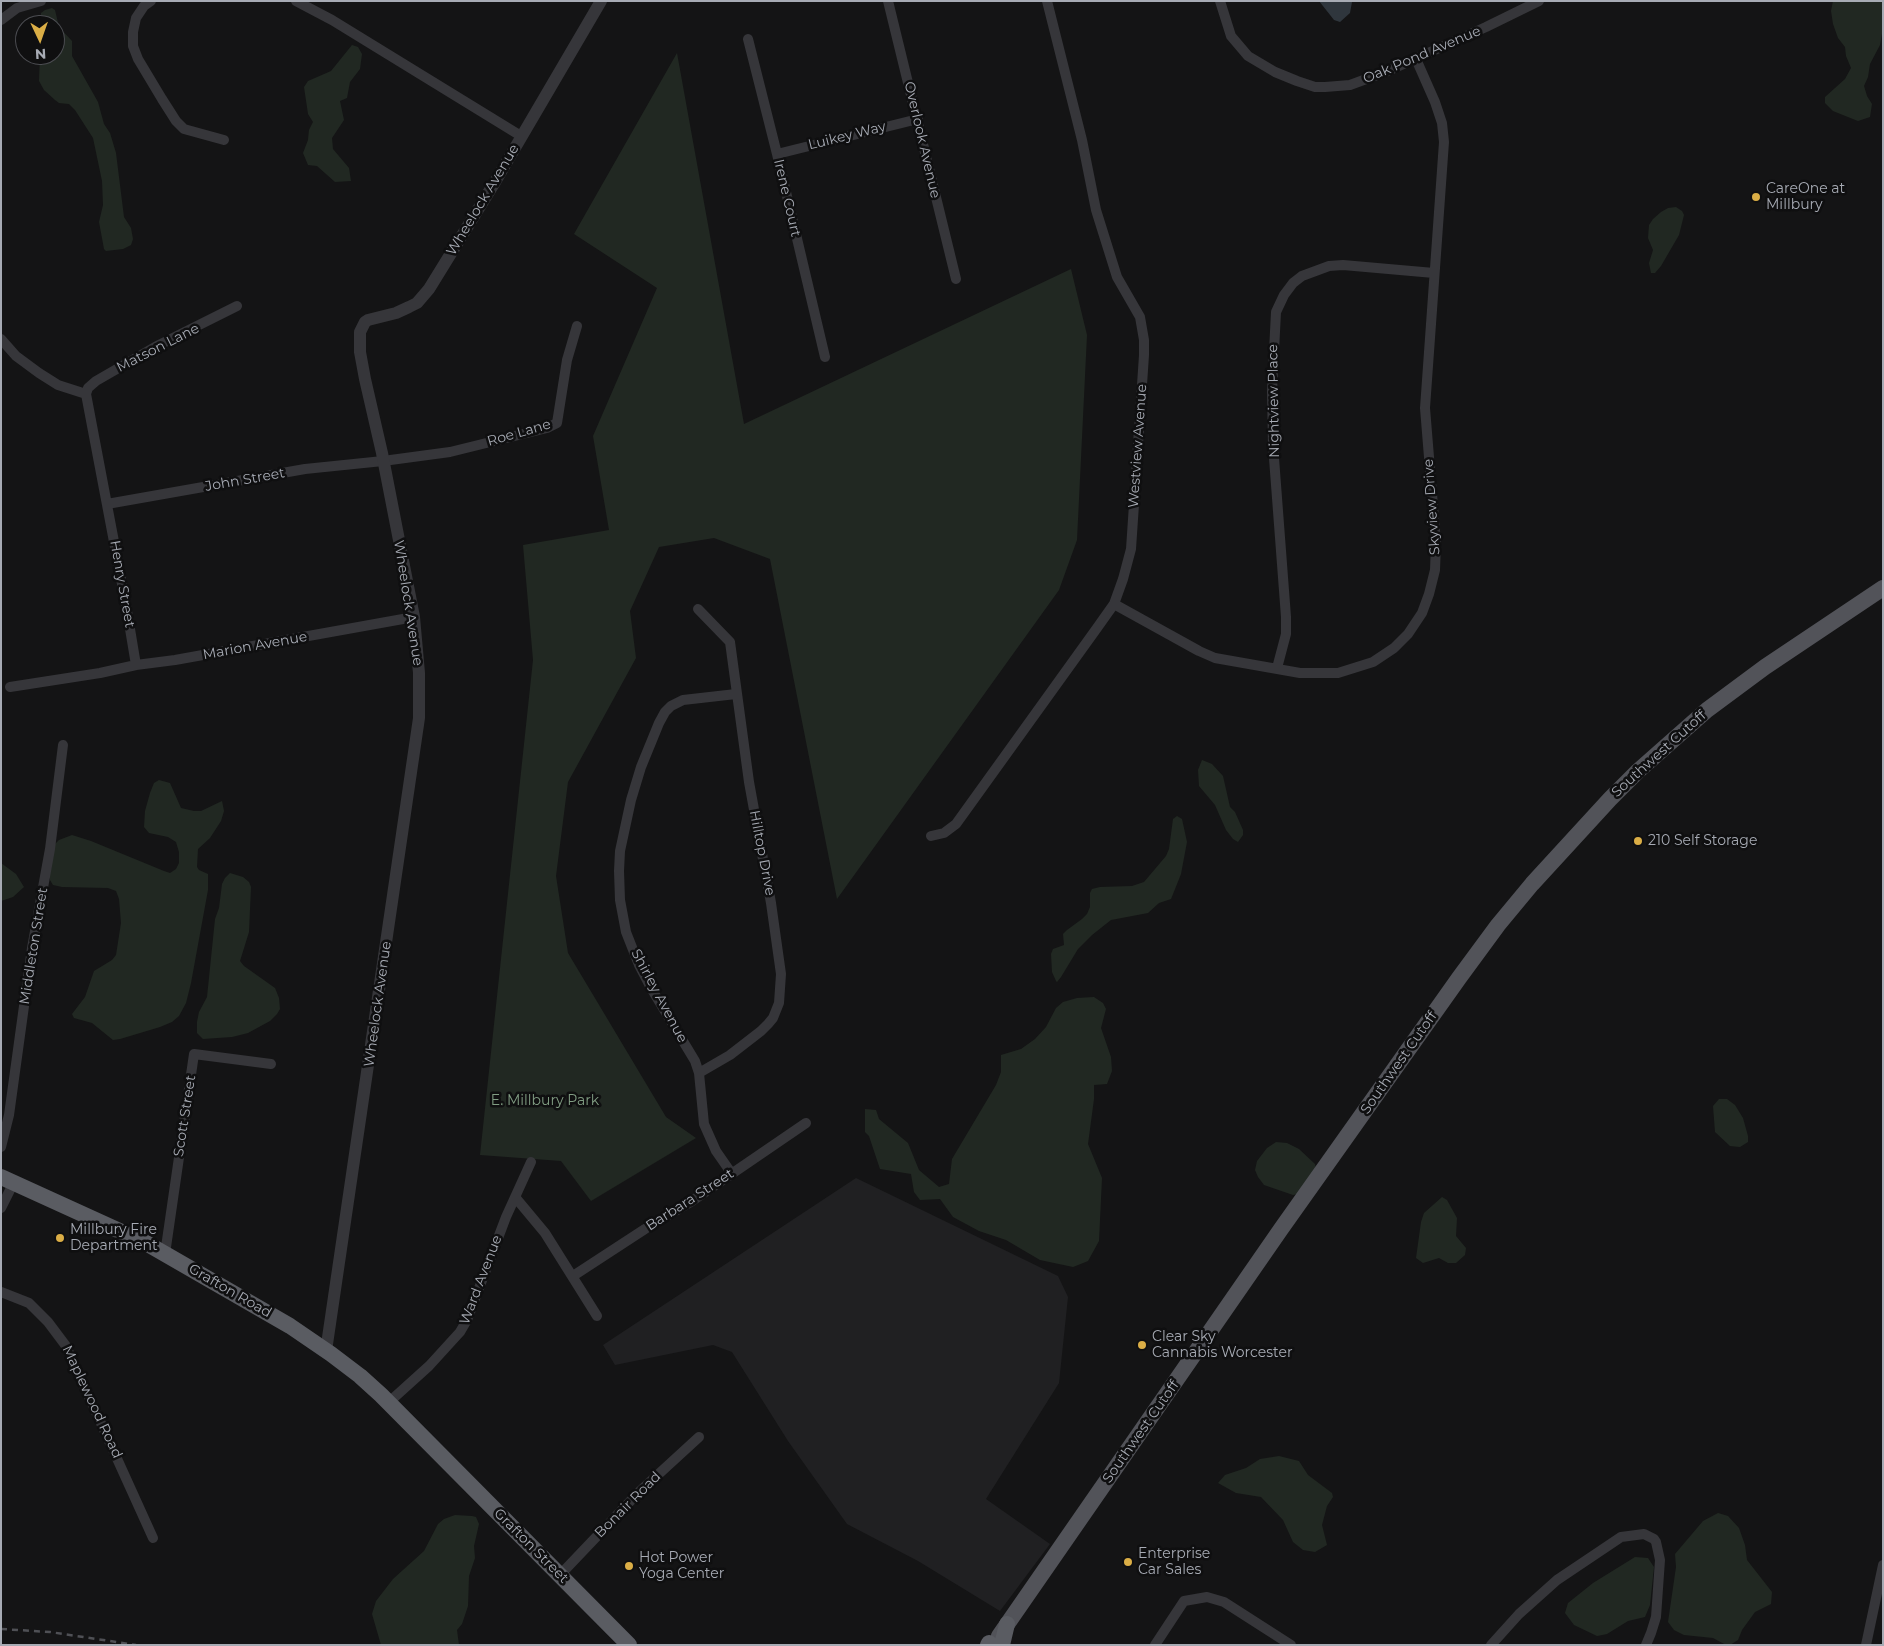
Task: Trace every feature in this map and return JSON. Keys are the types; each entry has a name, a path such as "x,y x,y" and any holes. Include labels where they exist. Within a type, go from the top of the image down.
{"highway":[{"name":"Grafton Road","path":"8,1180 112,1227 165,1254 290,1326 360,1376 432,1447"},
{"name":"Grafton Street","path":"432,1447 629,1645"},
{"path":"993,1644 1007,1624"}],"main road":[{"name":"Southwest Cutoff","path":"1007,1624 1459,978 1498,925 1532,884 1571,839 1616,793 1695,721 1764,667 1883,588"}],"street":[{"path":"1,20 17,8 41,1"},
{"path":"296,1 332,20 521,136"},
{"name":"Wheelock Avenue","path":"326,1351 417,742 420,684 414,617 384,461 360,352 360,332 368,320 402,310 417,303 423,297 476,214 601,1"},
{"name":"Overlook Avenue","path":"888,1 956,279"},
{"name":"Westview Avenue","path":"931,836 944,833 956,824 1114,604 1131,549 1144,340 1140,317 1117,277 1096,210 1080,131 1047,1"},
{"name":"Oak Pond Avenue","path":"1220,1 1232,36 1248,56 1275,72 1306,84 1325,87 1350,85 1416,59 1539,1"},
{"path":"149,2 136,18 132,32 133,46 138,59 166,106 184,129 224,140"},
{"name":"Irene Court","path":"748,39 825,357"},
{"name":"Skyview Drive","path":"1114,604 1215,658 1300,673 1338,673 1373,662 1394,648 1408,634 1422,613 1435,570 1436,543 1425,408 1443,133 1442,123 1435,102 1416,59"},
{"name":"Luikey Way","path":"777,154 918,119"},
{"name":"Nightview Place","path":"1277,668 1284,641 1286,617 1273,445 1272,391 1276,312 1284,295 1293,283 1302,276 1328,266 1343,265 1434,274"},
{"name":"Matson Lane","path":"86,394 88,388 96,381 155,347 237,306"},
{"name":"Roe Lane","path":"384,461 450,452 547,428 557,423 567,360 577,326"},
{"path":"1,339 16,356 39,373 58,385 86,394"},
{"name":"Henry Street","path":"86,394 136,665"},
{"name":"John Street","path":"107,504 305,469 384,461"},
{"name":"Hilltop Drive","path":"698,609 730,642 749,782 771,903 781,974 779,1003 773,1018 761,1032 730,1055 699,1073"},
{"name":"Marion Avenue","path":"10,687 175,660 414,617"},
{"name":"Shirley Avenue","path":"732,1174 716,1151 704,1124 699,1073 695,1061 643,972 626,932 620,900 620,851 631,800 641,767 665,712 671,706 683,700 736,694"},
{"name":"Middleton Street","path":"1,1147 10,1106 32,948 50,849 63,745"},
{"name":"Scott Street","path":"165,1254 194,1054 271,1064"},
{"name":"Barbara Street","path":"573,1276 689,1203 806,1123"},
{"name":"Ward Avenue","path":"388,1403 429,1366 460,1332 467,1320 502,1226 531,1162"},
{"path":"1,1208 8,1180"},
{"path":"515,1197 545,1233 597,1316"},
{"name":"Maplewood Road","path":"1,1292 29,1303 48,1322 66,1346 153,1538"},
{"name":"Bonair Road","path":"560,1575 639,1492 699,1437"},
{"path":"1491,1645 1519,1614 1557,1580 1621,1537 1644,1534 1656,1542 1660,1560 1656,1617 1652,1633 1646,1645"},
{"path":"1866,1645 1883,1565"},
{"path":"1155,1645 1184,1600 1197,1597 1216,1598 1292,1644"}],"shaded area":[{"path":"1319,1 1359,1 1352,2 1350,13 1340,22 1334,20"},
{"path":"856,1178 1058,1276 1068,1297 1059,1383 986,1499 1050,1544 1000,1611 918,1561 847,1524 788,1441 732,1352 713,1345 615,1365 603,1345"}],"green space":[{"path":"1833,1 1883,1 1883,28 1880,45 1870,64 1864,86 1872,104 1870,117 1858,121 1833,111 1825,103 1825,97 1845,79 1851,68 1846,56 1845,47 1838,38 1833,24 1831,11"},
{"path":"52,8 55,10 56,15 41,15 45,10"},
{"path":"65,33 72,41 72,56 98,102 104,124 110,133 116,153 124,217 131,228 133,239 131,245 123,249 106,251 104,249 99,222 103,205 102,181 93,138 75,110 69,104 59,103 55,100 44,90 39,81 40,65 65,65"},
{"path":"352,45 358,47 362,54 360,69 350,82 347,98 340,101 344,120 332,138 333,149 349,168 351,181 335,182 317,166 308,165 303,153 313,122 308,114 304,87 308,81 331,71"},
{"name":"E. Millbury Park","path":"677,53 744,424 1071,269 1087,335 1077,540 1059,590 837,899 770,559 714,538 659,547 630,611 636,658 568,782 556,876 568,953 666,1117 696,1138 591,1201 561,1161 480,1155 533,660 523,545 609,530 593,436 657,288 574,234"},
{"path":"1676,207 1684,215 1679,235 1661,266 1655,273 1651,273 1649,263 1653,250 1648,238 1649,225 1661,212 1668,208"},
{"path":"1202,760 1212,764 1223,776 1230,807 1235,812 1243,830 1243,835 1238,842 1226,830 1215,805 1199,786 1198,770"},
{"path":"159,780 170,783 181,808 201,811 222,801 224,811 221,821 210,838 198,849 197,867 208,874 208,890 186,1003 179,1016 172,1022 113,1040 92,1023 74,1018 72,1014 85,997 94,971 112,960 116,955 121,923 119,899 116,891 108,888 62,887 53,885 50,880 49,870 54,845 59,840 72,835 170,873 176,869 179,863 179,852 176,842 168,837 149,833 144,827 145,811 150,793 154,783"},
{"path":"1177,816 1182,819 1187,842 1181,874 1171,899 1159,903 1148,913 1111,920 1078,949 1057,982 1052,972 1051,954 1053,949 1064,945 1063,934 1087,914 1090,907 1090,893 1092,889 1132,886 1144,882 1166,856 1169,849 1173,819"},
{"path":"1,863 16,874 24,887 13,897 1,901"},
{"path":"230,873 243,877 249,882 251,887 249,932 240,961 244,966 275,988 279,998 280,1009 270,1021 248,1033 232,1037 203,1039 197,1033 197,1022 199,1012 207,997 215,919 219,908 222,884"},
{"path":"1094,997 1103,1003 1106,1009 1101,1028 1111,1057 1112,1071 1107,1084 1094,1085 1088,1144 1102,1178 1099,1241 1088,1261 1073,1267 1040,1260 1006,1240 979,1231 953,1217 940,1199 920,1200 914,1192 911,1174 880,1169 869,1136 865,1132 865,1109 876,1110 879,1119 908,1143 919,1170 939,1187 949,1184 952,1159 996,1085 1001,1072 1001,1055 1021,1049 1035,1039 1046,1027 1056,1008 1063,1002 1077,998"},
{"path":"1719,1099 1727,1099 1735,1105 1743,1118 1748,1142 1740,1147 1730,1146 1715,1132 1713,1106"},
{"path":"1276,1142 1287,1143 1299,1149 1315,1164 1316,1168 1298,1194 1293,1195 1264,1185 1255,1170 1257,1161 1267,1148"},
{"path":"1442,1197 1447,1200 1457,1218 1456,1236 1466,1248 1465,1255 1456,1263 1448,1263 1439,1258 1423,1263 1416,1258 1421,1222 1424,1213"},
{"path":"1279,1456 1299,1461 1308,1475 1332,1493 1333,1497 1327,1506 1322,1525 1327,1545 1315,1552 1303,1550 1293,1542 1283,1520 1261,1497 1236,1493 1218,1483 1225,1475 1246,1468 1260,1459"},
{"path":"1718,1513 1728,1516 1739,1528 1745,1545 1747,1560 1772,1592 1771,1604 1755,1612 1742,1630 1738,1640 1730,1645 1726,1645 1713,1638 1684,1635 1674,1630 1668,1622 1676,1567 1675,1554 1703,1521"},
{"path":"455,1515 476,1517 479,1524 474,1546 475,1558 469,1576 468,1606 462,1624 457,1630 459,1645 381,1645 372,1614 376,1601 393,1579 424,1551 438,1524 444,1519"},
{"path":"1635,1557 1648,1558 1654,1567 1650,1605 1645,1617 1628,1621 1607,1634 1597,1636 1574,1625 1565,1613 1568,1603 1593,1583"}],"railway":[{"path":"1,1629 50,1632 136,1645"}],"place":[{"name":"CareOne at Millbury","path":"1756,197"},
{"name":"210 Self Storage","path":"1638,841"},
{"name":"Millbury Fire Department","path":"60,1238"},
{"name":"Clear Sky Cannabis Worcester","path":"1142,1345"},
{"name":"Enterprise Car Sales","path":"1128,1562"},
{"name":"Hot Power Yoga Center","path":"629,1566"}]}
